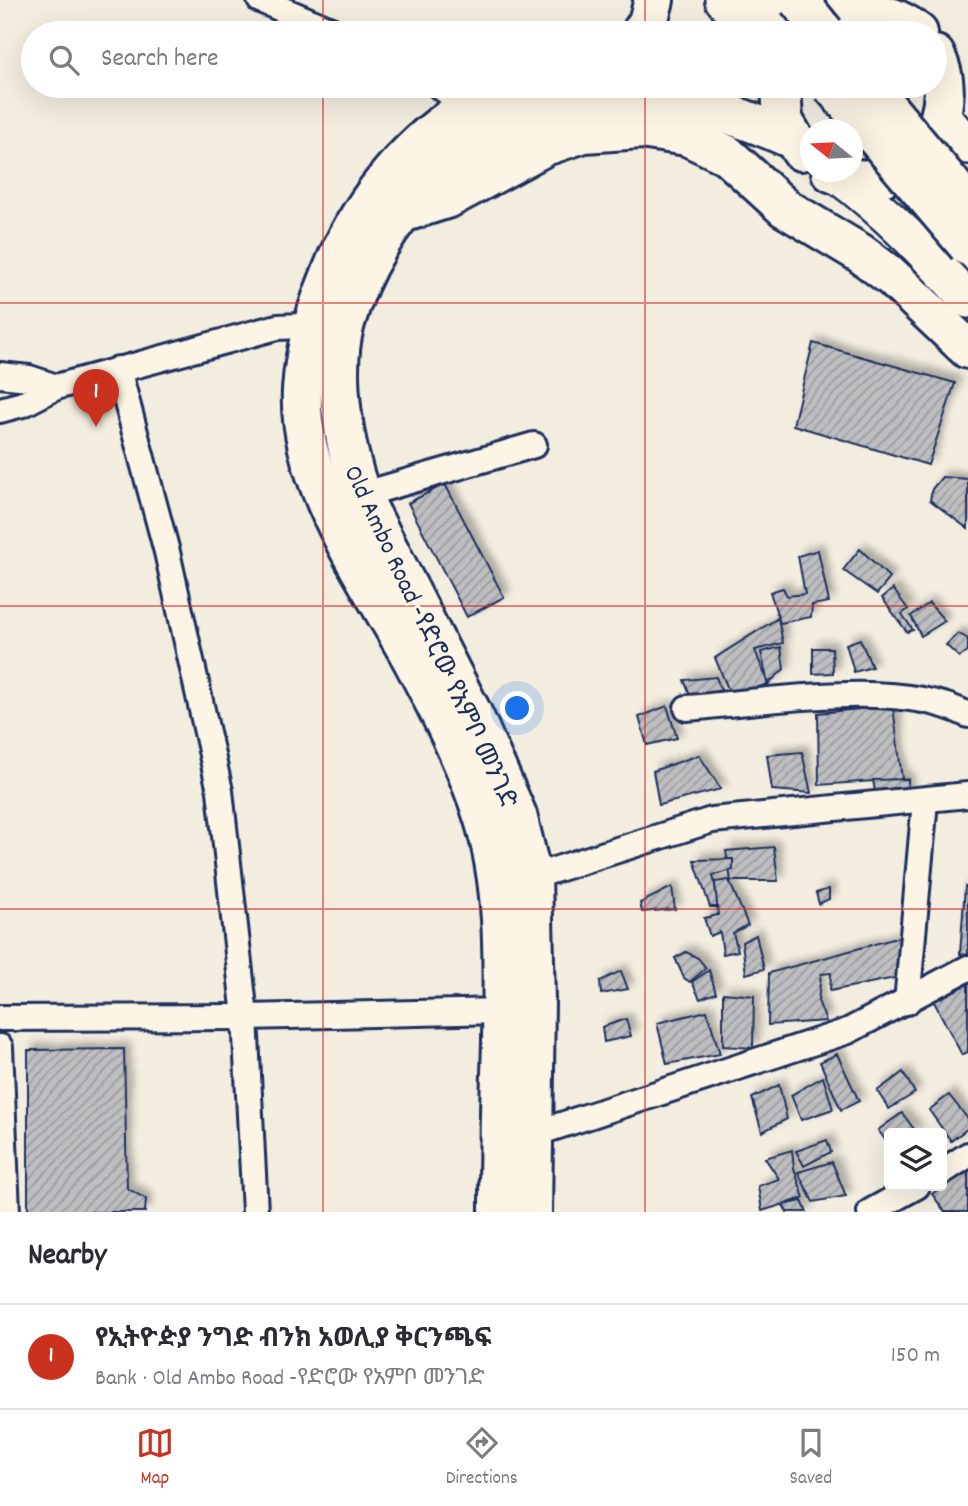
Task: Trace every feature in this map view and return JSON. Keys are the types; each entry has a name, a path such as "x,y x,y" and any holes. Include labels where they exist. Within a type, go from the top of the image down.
{"main road":[{"path":"648,21 654,0"},
{"path":"723,0 741,21"},
{"path":"761,0 778,21"},
{"path":"798,0 815,21"},
{"path":"828,21 867,6 901,21"},
{"path":"947,48 968,54"},
{"path":"947,90 952,110 968,146"},
{"name":"Old Ambo Road -የድሮው የአምቦ መንገድ","path":"452,98 418,144 376,190 349,232 328,325 302,392 312,461 327,504 414,664 459,756 483,816 499,896 502,1011 499,1212"},
{"name":"Old Ambo Road -የድሮው የአምቦ መንገድ","path":"532,1212 535,1001 532,877 517,815 498,767 361,495 348,460 328,325 369,267 402,212 441,169 505,128 576,102 642,98"},
{"name":"Old Ambo Road -የድሮው የአምቦ መንገድ","path":"663,98 729,114 800,151"},
{"path":"782,98 783,120 800,140"},
{"path":"842,98 968,246"},
{"path":"879,98 968,204"},
{"name":"Old Ambo Road -የድሮው የአምቦ መንገድ","path":"863,174 875,177 894,172 924,150 952,110"},
{"path":"402,212 449,198 545,146 584,133 641,129 687,136 727,155 785,208 860,253 892,277 968,349"},
{"path":"845,182 898,224 968,300"}],"street":[{"path":"260,0 310,21"},
{"path":"0,410 23,404 56,387 277,327 328,325"},
{"path":"118,369 167,552 220,791 245,1017 255,1212"},
{"path":"0,375 29,379 56,387"},
{"path":"361,495 534,445"},
{"path":"687,708 858,694 947,704 968,715"},
{"path":"532,877 712,820 754,814 925,801 968,794"},
{"path":"907,1002 925,801"},
{"path":"534,1134 848,1031 968,968"},
{"path":"0,1018 245,1017 502,1011"},
{"path":"0,1047 8,1212"},
{"path":"947,1169 968,1155"},
{"path":"870,1212 908,1191"}],"building":[{"path":"813,343 955,383 928,465 793,425"},
{"path":"942,477 968,479 968,529 930,500 932,489"},
{"path":"445,484 504,597 467,617 408,503"},
{"path":"860,549 890,578 877,594 843,570"},
{"path":"818,550 829,602 812,605 811,617 780,623 770,592 783,588 787,596 805,594 798,556"},
{"path":"893,589 908,609 902,614 913,630 907,632 882,598"},
{"path":"929,603 945,621 921,636 911,616"},
{"path":"778,618 783,643 755,650 768,684 731,696 715,658"},
{"path":"958,633 968,639 968,652 959,657 946,645"},
{"path":"860,639 872,667 854,672 846,644"},
{"path":"781,647 784,669 768,684 761,652"},
{"path":"813,648 832,648 833,673 813,674"},
{"path":"716,677 721,690 693,702 684,680"},
{"path":"667,706 677,738 647,745 639,717"},
{"path":"893,706 902,779 819,785 818,713"},
{"path":"802,752 811,793 772,790 767,755"},
{"path":"699,755 721,789 659,805 653,771"},
{"path":"908,779 908,793 876,797 873,780"},
{"path":"774,847 778,881 731,881 726,851"},
{"path":"733,859 733,870 713,875 719,907 710,907 694,860"},
{"path":"729,880 748,925 733,933 738,951 723,954 720,932 710,936 704,918 718,915 715,882"},
{"path":"965,886 968,887 968,955 960,954"},
{"path":"672,887 675,909 642,912 640,903"},
{"path":"829,889 829,899 819,904 816,893"},
{"path":"756,935 764,969 746,974 742,942"},
{"path":"900,937 900,977 830,991 831,973 821,974 818,1001 826,1021 768,1025 769,973"},
{"path":"686,952 698,958 706,968 690,982 684,978 675,958"},
{"path":"709,970 716,993 700,999 692,982"},
{"path":"621,971 628,989 601,994 600,981"},
{"path":"968,982 968,1052 962,1055 933,1000"},
{"path":"723,993 754,996 753,1048 723,1046"},
{"path":"707,1011 720,1054 667,1064 657,1023"},
{"path":"626,1019 631,1036 604,1042 602,1027"},
{"path":"124,1049 127,1188 146,1199 145,1212 28,1212 28,1050"},
{"path":"837,1054 859,1101 841,1110 820,1062"},
{"path":"903,1072 915,1093 889,1109 877,1091"},
{"path":"823,1077 833,1109 801,1120 791,1095"},
{"path":"779,1085 787,1119 762,1132 752,1098"},
{"path":"949,1095 968,1119 968,1128 951,1141 947,1135 947,1128 942,1128 929,1110"},
{"path":"902,1113 913,1128 884,1128 884,1138 878,1130"},
{"path":"827,1140 831,1152 804,1166 796,1151"},
{"path":"792,1150 794,1168 804,1198 762,1211 758,1186 779,1179 765,1158"},
{"path":"832,1162 846,1196 813,1202 798,1172"},
{"path":"968,1168 968,1212 945,1212 932,1194 936,1191 947,1191 947,1183"},
{"path":"802,1201 807,1212 787,1212 783,1205"}],"place":[{"name":"የኢትዮዽያ ንግድ ብንክ አወሊያ ቅርንጫፍ","path":"96,427"}]}
